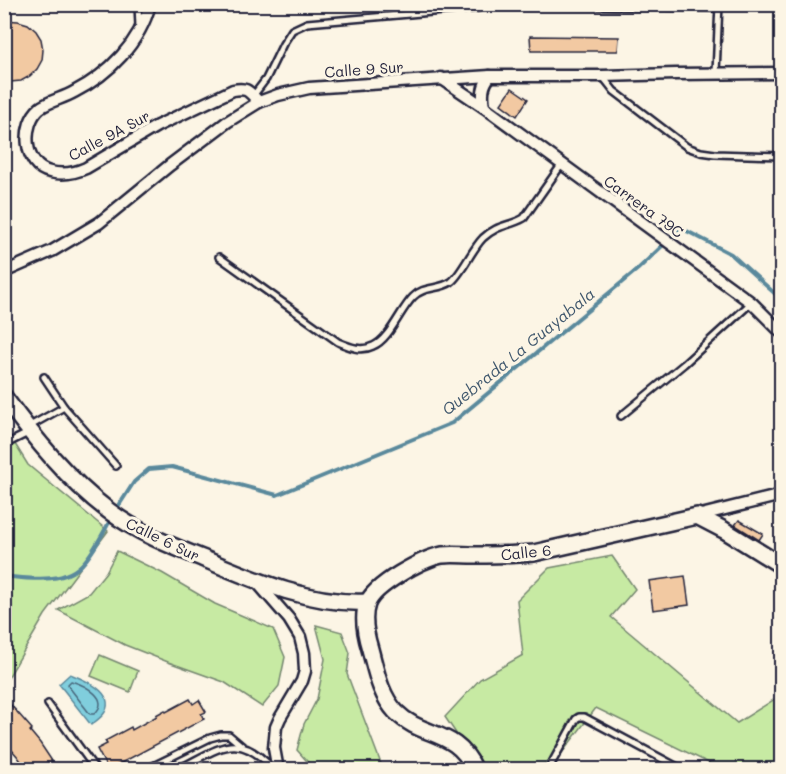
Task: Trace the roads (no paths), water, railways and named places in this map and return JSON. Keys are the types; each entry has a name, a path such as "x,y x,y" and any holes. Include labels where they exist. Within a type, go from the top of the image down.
{"main road":[{"name":"Calle 6 Sur","path":"4,397 57,464 107,510 145,534 255,580 337,602 368,602"},
{"path":"697,516 782,566"},
{"name":"Calle 6","path":"368,602 393,578 436,557 534,553 697,516"},
{"path":"368,602 365,613 367,639 381,690 388,703 407,721 456,744 465,752 475,770"}],"street":[{"name":"Calle 9A Sur","path":"150,4 146,19 125,52 101,76 40,108 36,113 30,124 28,145 34,162 40,168 52,173 71,173 86,168 157,126 233,90 241,88 256,99"},
{"name":"Calle 9 Sur","path":"4,272 52,251 99,223 256,99 309,88 441,78 782,73"},
{"path":"484,107 483,87 490,76"},
{"name":"Carrera 79C","path":"441,78 752,303 782,333"},
{"name":"Calle 6","path":"697,516 782,495"},
{"path":"255,580 289,619 300,637 304,652 305,671 302,681 276,728 274,748 276,770"}],"lane":[{"path":"138,4 139,31"},
{"path":"559,5 719,6 716,73"},
{"path":"256,99 291,30 307,23 478,8"},
{"path":"602,76 614,91 687,147 715,154 782,156"},
{"path":"219,257 338,342 352,348 366,349 376,345 391,329 415,294 448,284 484,237 497,227 524,218 562,164"},
{"path":"621,416 752,303"},
{"path":"44,377 64,407 116,466"},
{"path":"4,446 64,407"},
{"path":"48,704 96,770"},
{"path":"548,770 579,717 584,717 683,770"},
{"path":"145,770 210,738 229,735 276,770"},
{"path":"182,768 220,748 242,746"}],"water":[{"path":"70,674 96,687 106,698 105,712 91,725 59,684"}],"waterway":[{"name":"Quebrada La Guayabala","path":"116,510 134,482 149,469 172,467 277,495 452,423 638,269 681,228 731,254 782,300"},
{"name":"Quebrada La Guayabala","path":"4,576 48,579 68,574 77,569 89,556 112,517"}]}
